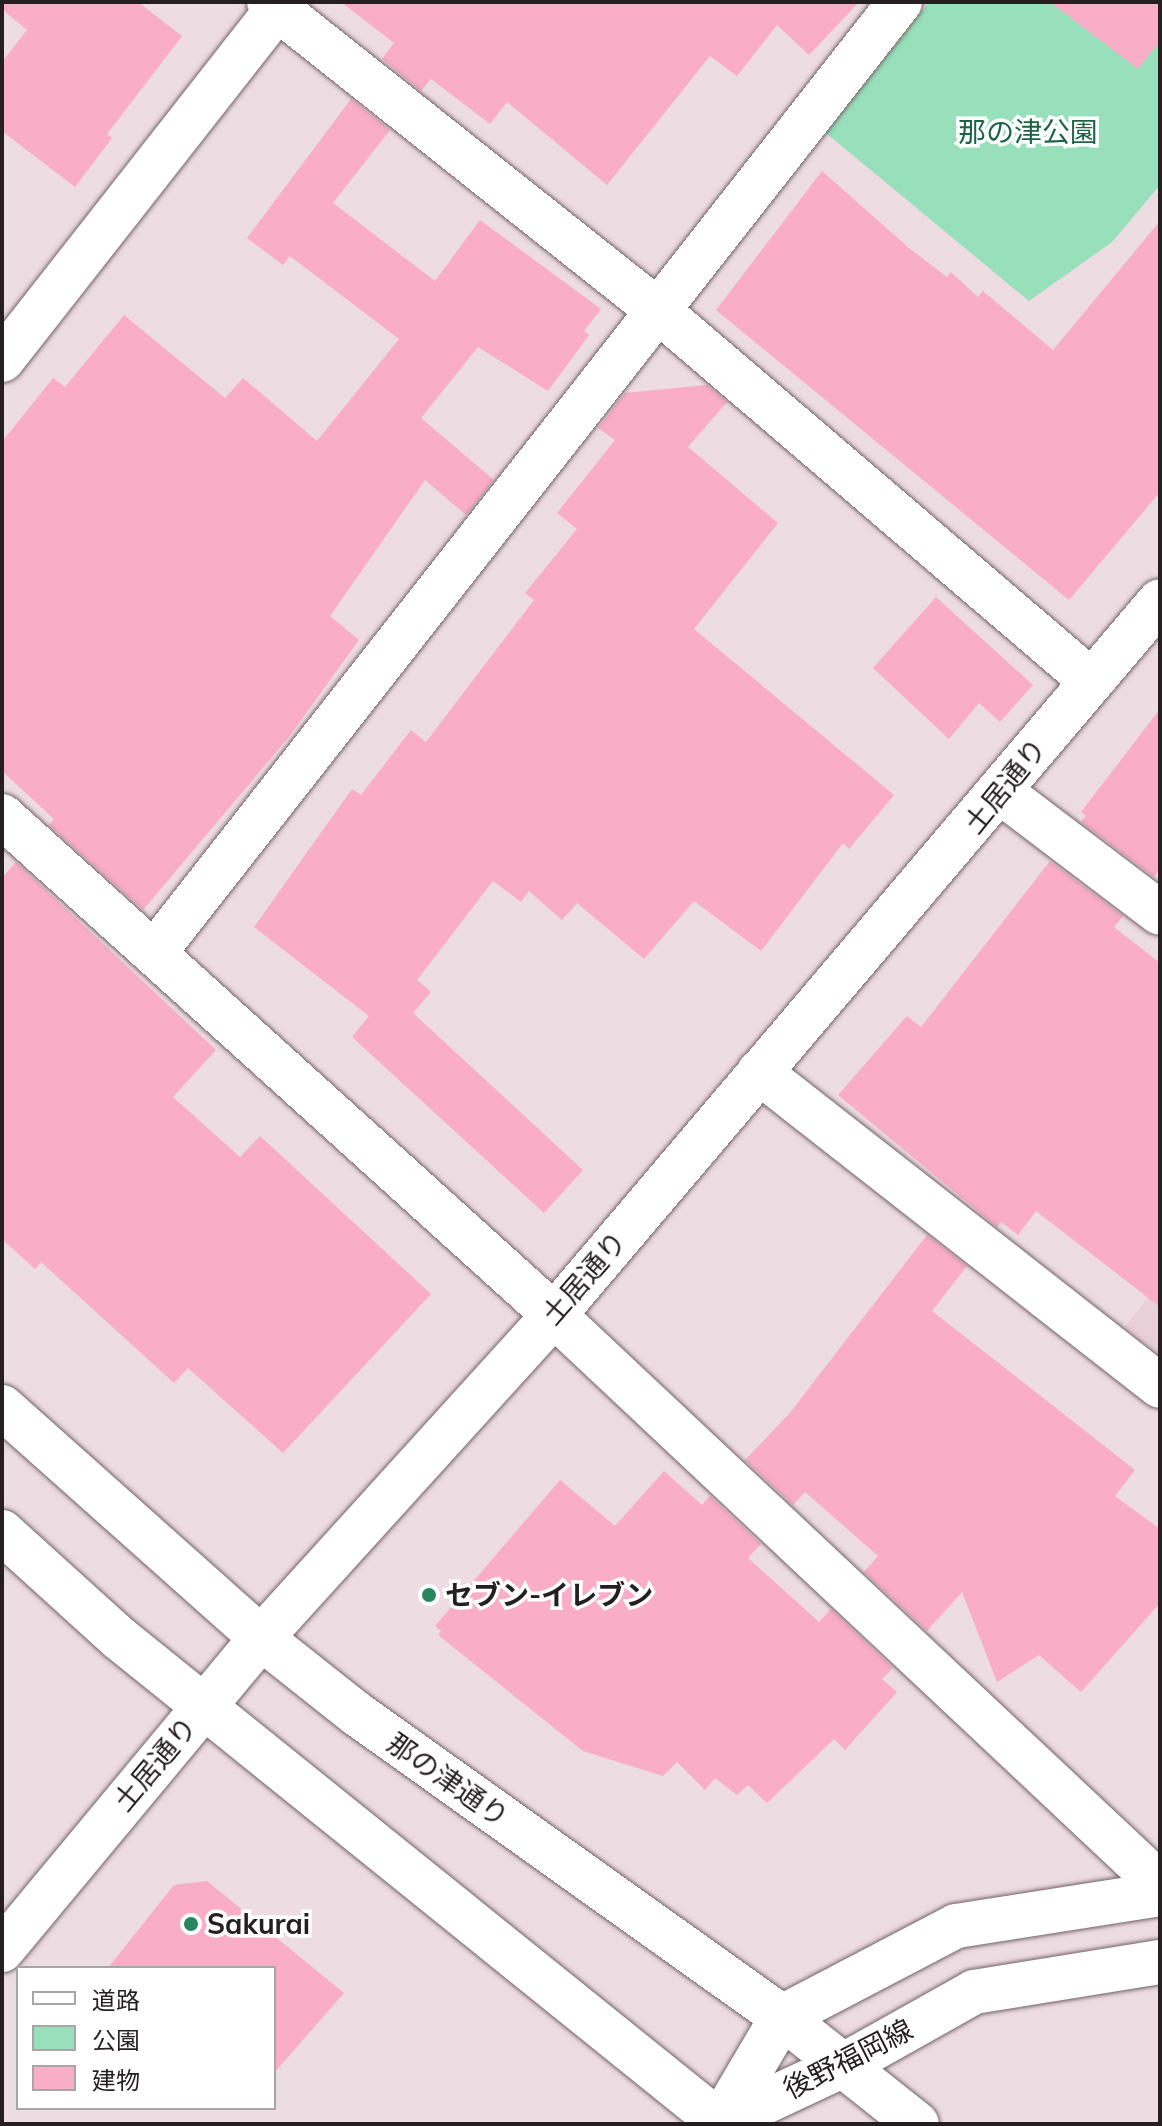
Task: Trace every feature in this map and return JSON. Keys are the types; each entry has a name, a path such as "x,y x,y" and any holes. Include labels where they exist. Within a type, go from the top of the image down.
{"street":[{"path":"154,953 661,313 900,2"},
{"path":"2,360 277,4 661,313 1089,679"},
{"name":"土居通り","path":"2,1950 261,1638 554,1315 759,1072 1002,793 1089,679 1160,601"},
{"path":"1002,793 1160,913"},
{"path":"2,816 554,1315 1160,1884"},
{"path":"759,1072 1160,1386"},
{"name":"那の津通り","path":"2,1407 261,1638 357,1714 782,2017 917,2124"},
{"path":"2,1532 203,1706 721,2124"},
{"path":"782,2017 956,1926 1160,1894"},
{"name":"後野福岡線","path":"721,2124 844,2065 974,1992 1160,1962"},
{"name":"後野福岡線","path":"721,2124 782,2017"}],"shaded area":[{"path":"1160,1282 1160,1354 1125,1327"}],"green space":[{"name":"那の津公園","path":"929,2 1082,2 1160,27 1160,185 1112,242 1029,301 826,133"}],"building":[{"path":"2,2 138,2 182,36 107,134 112,138 75,187 2,131 2,62 27,30 2,9"},
{"path":"341,2 859,2 809,55 777,25 737,76 710,56 607,185 507,102 490,124 431,79 421,91 382,59 394,43"},
{"path":"1050,2 1160,2 1160,41 1138,69"},
{"path":"351,99 390,130 333,203 435,281 480,220 601,309 584,331 589,335 548,391 478,347 421,418 494,480 466,515 425,480 330,616 359,640 288,738 143,910 49,825 54,819 2,771 2,442 53,378 65,387 124,315 225,398 243,378 317,441 399,339 290,256 283,265 247,238"},
{"path":"822,171 909,248 947,277 951,272 978,297 983,291 1053,350 1160,221 1160,492 1069,600 716,310"},
{"path":"707,385 727,402 688,447 778,523 694,629 894,795 849,849 843,843 761,951 694,901 644,959 577,903 562,920 529,891 521,902 493,881 417,980 431,992 413,1013 583,1170 544,1213 352,1037 369,1016 254,927 352,789 361,795 411,730 426,742 534,600 525,593 577,529 557,513 615,440 598,428 625,393"},
{"path":"936,597 1033,685 1000,722 979,703 949,739 873,668"},
{"path":"1160,709 1160,869 1154,877 1081,822 1086,816 1081,812"},
{"path":"1050,861 1123,916 1114,927 1160,963 1160,1307 1036,1211 1018,1235 1001,1222 997,1227 838,1095 907,1016 921,1027"},
{"path":"16,862 216,1050 173,1097 240,1157 260,1136 431,1294 283,1453 188,1368 174,1383 41,1262 35,1269 2,1239 2,878"},
{"path":"927,1235 967,1266 932,1311 1135,1470 1115,1496 1160,1529 1160,1603 1081,1692 1039,1655 997,1682 962,1592 927,1631 864,1572 878,1556 805,1492 793,1505 745,1460 789,1414"},
{"path":"664,1471 702,1505 710,1496 761,1544 748,1558 819,1622 831,1609 893,1668 882,1679 897,1692 845,1750 834,1739 767,1803 748,1785 737,1795 715,1778 705,1790 677,1762 663,1776 583,1751 438,1635 441,1631 435,1626 560,1480 615,1526"},
{"path":"207,1881 344,1993 276,2071 276,1966 110,1966 174,1885"}],"place":[{"name":"セブン-イレブン","path":"429,1595"},
{"name":"Sakurai","path":"191,1924"}]}
